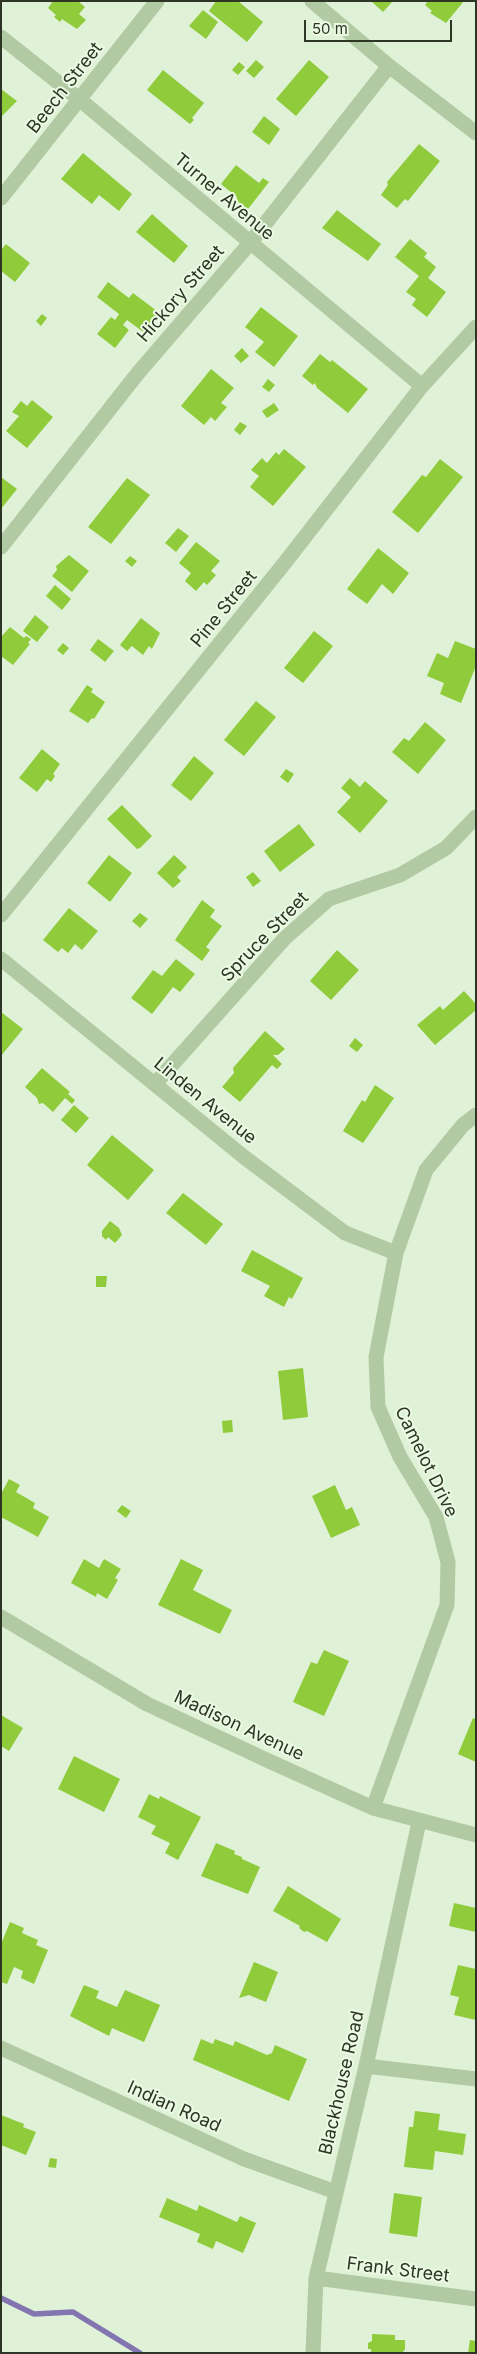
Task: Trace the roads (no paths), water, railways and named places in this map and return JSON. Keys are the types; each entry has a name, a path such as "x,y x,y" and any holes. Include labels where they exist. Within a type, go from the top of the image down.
{"street":[{"name":"Beech Street","path":"1,198 157,1"},
{"path":"312,1 390,66 476,133"},
{"name":"Turner Avenue","path":"1,37 79,99 422,386"},
{"name":"Hickory Street","path":"1,547 138,373 250,243 390,66"},
{"name":"Pine Street","path":"1,915 287,560 422,386 476,327"},
{"name":"Spruce Street","path":"155,1084 284,939 329,899 400,875 446,848 476,817"},
{"name":"Linden Avenue","path":"1,959 244,1157 346,1233 396,1253"},
{"name":"Camelot Drive","path":"373,1808 447,1605 448,1562 436,1517 400,1456 378,1407 376,1357 396,1253 426,1170 463,1125 476,1115"},
{"name":"Madison Avenue","path":"1,1616 147,1704 373,1808 476,1836"},
{"name":"Blackhouse Road","path":"313,2353 316,2278 366,2066 419,1822"},
{"name":"Indian Road","path":"1,2048 244,2159 336,2192"},
{"path":"366,2066 476,2079"},
{"name":"Frank Street","path":"316,2278 476,2299"}],"waterway":[{"path":"1,2298 34,2314 73,2312 140,2353"}]}
